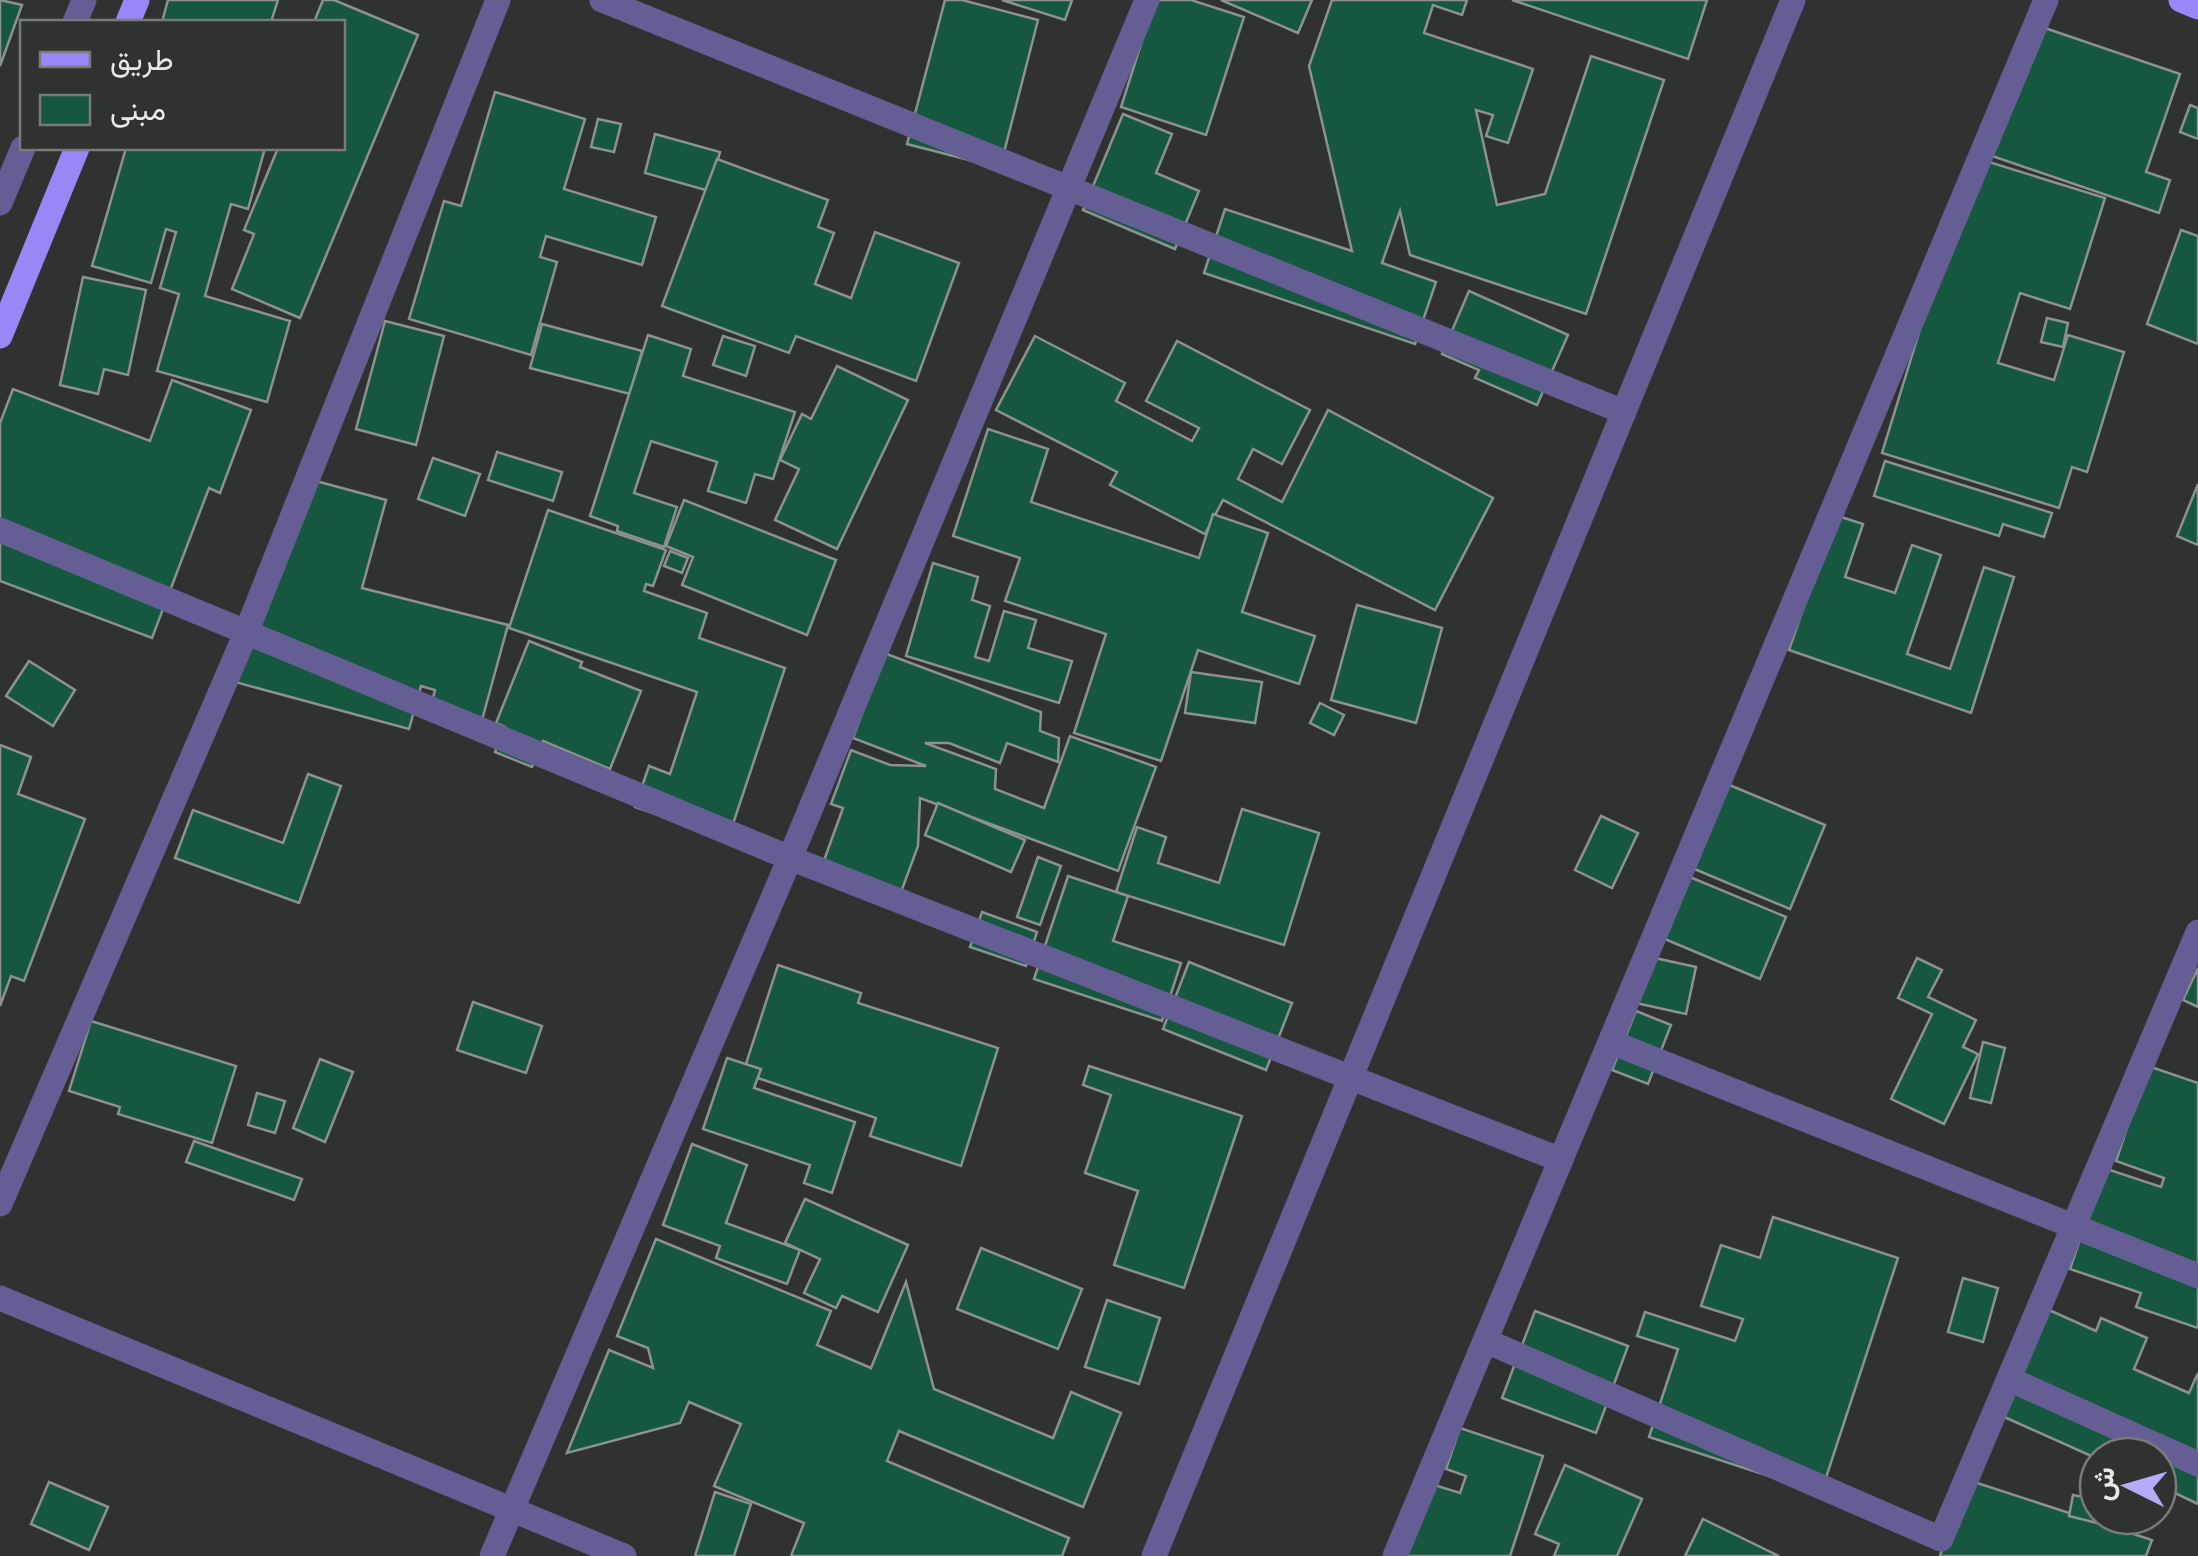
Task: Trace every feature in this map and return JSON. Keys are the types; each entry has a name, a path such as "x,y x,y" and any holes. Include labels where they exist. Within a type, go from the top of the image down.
{"main road":[{"path":"2181,0 2198,7"},
{"path":"0,336 76,150"}],"street":[{"path":"0,1204 246,633 498,0"},
{"path":"602,0 1624,412"},
{"path":"492,1556 790,858 1147,0"},
{"path":"1154,1556 1794,0"},
{"path":"1395,1556 2046,0"},
{"path":"0,203 22,150"},
{"path":"0,530 790,858 1562,1160"},
{"path":"1486,1340 1941,1548 2074,1226 2188,985 2198,932"},
{"path":"1611,1042 2198,1276"},
{"path":"0,1298 624,1556"},
{"path":"2009,1379 2198,1464"}],"building":[{"path":"0,0 22,5 0,66"},
{"path":"168,0 278,0 272,20 163,20"},
{"path":"323,0 334,0 418,35 300,318 232,289 254,234 244,230 277,150 345,150 345,20 315,20"},
{"path":"945,0 962,0 1038,20 1000,168 907,144"},
{"path":"1002,0 1072,0 1065,20"},
{"path":"1155,0 1191,0 1244,17 1206,135 1121,107"},
{"path":"1221,0 1312,0 1298,33"},
{"path":"1332,0 1467,0 1462,15 1433,5 1424,33 1533,69 1508,143 1486,136 1493,115 1476,110 1497,205 1545,194 1591,56 1664,80 1586,314 1410,255 1400,211 1382,263 1436,282 1415,344 1204,273 1225,209 1352,251 1309,66"},
{"path":"1512,0 1707,0 1688,59"},
{"path":"2036,25 2180,74 2146,172 2170,180 2159,213 1992,156"},
{"path":"495,92 585,119 564,189 656,217 642,265 546,236 540,257 557,262 531,355 409,319 444,201 461,206"},
{"path":"2190,105 2198,108 2198,139 2180,132"},
{"path":"1123,114 1172,134 1156,173 1199,191 1175,249 1083,210"},
{"path":"598,119 621,124 614,152 591,147"},
{"path":"655,134 720,152 709,191 645,173"},
{"path":"125,150 264,150 248,209 231,204 205,296 290,321 267,402 157,371 179,294 160,288 176,232 166,229 151,283 92,266"},
{"path":"1973,157 2105,198 2070,309 2020,293 1998,363 2054,380 2068,335 2124,352 2087,472 2072,467 2059,508 1882,453"},
{"path":"717,159 828,200 818,227 834,233 815,284 851,298 875,232 959,263 916,381 796,336 789,353 662,306"},
{"path":"2181,230 2198,236 2198,344 2147,324"},
{"path":"83,277 146,290 128,375 104,369 98,394 60,385"},
{"path":"1469,291 1568,335 1537,405 1475,378 1479,370 1442,354"},
{"path":"2047,318 2068,323 2063,347 2041,342"},
{"path":"385,321 444,336 416,445 356,429"},
{"path":"542,324 642,351 630,394 530,368"},
{"path":"648,335 691,349 683,376 795,412 773,479 755,474 746,503 708,491 717,462 651,441 634,493 677,507 664,547 617,531 618,526 590,516"},
{"path":"723,336 755,346 746,376 713,365"},
{"path":"1035,336 1125,383 1116,401 1192,441 1199,428 1146,401 1177,341 1310,410 1282,464 1253,449 1238,479 1282,502 1328,410 1493,498 1435,610 1223,500 1205,534 1110,485 1117,472 996,410"},
{"path":"837,366 908,400 837,549 775,520 799,469 780,460 802,414 811,419"},
{"path":"172,380 251,410 220,493 209,488 152,638 0,581 0,423 13,389 150,441"},
{"path":"988,429 1048,449 1031,502 1199,558 1213,514 1268,533 1242,612 1315,636 1299,684 1198,650 1161,761 1074,733 1106,634 1005,601 1020,558 953,536"},
{"path":"497,452 562,472 553,501 488,480"},
{"path":"433,458 480,474 465,516 418,499"},
{"path":"1885,461 2052,513 2044,537 2003,524 1999,536 1874,496"},
{"path":"305,478 386,500 362,588 508,625 479,731 428,717 435,690 421,686 409,729 235,682"},
{"path":"2198,484 2198,545 2177,536"},
{"path":"684,500 836,560 807,635 682,585 693,557 666,546"},
{"path":"548,510 666,550 653,586 646,584 644,591 707,613 699,638 785,668 728,839 635,807 649,766 670,774 697,692 509,628"},
{"path":"1835,515 1863,524 1845,577 1895,593 1912,545 1941,555 1907,654 1950,669 1984,567 2014,577 1971,713 1789,650"},
{"path":"670,551 688,558 682,573 664,566"},
{"path":"933,563 978,577 972,600 990,606 975,657 989,661 1004,611 1036,620 1028,648 1072,661 1059,703 906,656"},
{"path":"1357,605 1442,628 1416,723 1331,700"},
{"path":"529,641 641,691 610,769 543,741 532,767 495,752 505,727 496,723"},
{"path":"884,653 1041,712 1040,731 1059,738 1058,762 1007,743 1000,763 949,743 925,743 996,769 995,789 1044,808 1070,736 1156,767 1118,871 920,798 918,846 897,903 818,877 843,808 831,804 851,750 890,765 926,766 853,738"},
{"path":"29,661 75,690 53,726 6,696"},
{"path":"1191,672 1262,682 1255,723 1185,713"},
{"path":"1320,703 1344,715 1334,735 1310,723"},
{"path":"0,745 31,757 18,794 85,819 24,981 11,976 0,1006"},
{"path":"308,774 341,786 299,903 175,858 193,810 283,843"},
{"path":"1727,784 1825,825 1790,909 1692,868"},
{"path":"938,803 1025,840 1011,872 925,835"},
{"path":"1242,809 1319,833 1284,945 1116,892 1137,827 1166,837 1158,863 1219,883"},
{"path":"1601,816 1638,833 1612,888 1575,870"},
{"path":"1038,857 1061,866 1040,925 1017,917"},
{"path":"1685,875 1786,917 1760,979 1660,937"},
{"path":"1068,876 1128,896 1113,941 1181,963 1162,1021 1034,979"},
{"path":"982,912 1037,932 1026,966 970,947"},
{"path":"1646,956 1696,967 1686,1014 1636,1003"},
{"path":"1917,958 1942,970 1928,997 1976,1020 1963,1047 1978,1054 1944,1124 1891,1099 1932,1014 1898,998"},
{"path":"1189,962 1292,1003 1266,1070 1163,1029"},
{"path":"778,965 861,993 858,1003 998,1048 961,1166 870,1136 876,1118 743,1073"},
{"path":"2198,968 2198,1007 2183,1000"},
{"path":"473,1002 542,1026 526,1073 457,1050"},
{"path":"1636,1011 1671,1025 1648,1084 1612,1070"},
{"path":"91,1021 236,1066 212,1143 118,1114 120,1107 69,1091"},
{"path":"1983,1042 2005,1048 1991,1103 1970,1098"},
{"path":"727,1058 761,1069 754,1088 855,1122 832,1193 804,1183 810,1165 703,1129"},
{"path":"320,1059 353,1072 325,1142 293,1128"},
{"path":"1089,1066 1242,1116 1184,1288 1114,1265 1138,1191 1085,1173 1111,1095 1083,1085"},
{"path":"2148,1066 2198,1083 2198,1328 2136,1307 2141,1293 2070,1269 2104,1168 2161,1187 2164,1178 2116,1161"},
{"path":"257,1093 285,1101 275,1133 248,1125"},
{"path":"194,1141 302,1179 294,1200 186,1162"},
{"path":"692,1144 747,1165 726,1223 800,1250 787,1284 716,1258 720,1246 663,1225"},
{"path":"805,1199 908,1245 878,1312 842,1296 836,1308 804,1293 820,1259 785,1243"},
{"path":"1773,1217 1898,1258 1821,1493 1649,1437 1678,1349 1637,1336 1645,1312 1735,1341 1743,1319 1701,1306 1721,1245 1760,1258"},
{"path":"656,1239 831,1311 817,1345 871,1368 906,1282 934,1389 1053,1438 1071,1392 1121,1413 1083,1507 899,1431 887,1461 1069,1538 1062,1556 791,1556 804,1523 714,1486 741,1424 689,1402 680,1423 567,1453 609,1350 653,1368 648,1348 617,1336"},
{"path":"981,1248 1082,1289 1058,1349 957,1309"},
{"path":"1963,1278 1998,1288 1983,1342 1948,1332"},
{"path":"1107,1300 1160,1318 1139,1384 1085,1367"},
{"path":"2049,1310 2096,1331 2101,1318 2147,1338 2134,1369 2189,1393 2198,1373 2198,1504 2178,1494 2178,1436 2078,1436 2078,1450 2002,1416"},
{"path":"1535,1311 1628,1346 1596,1433 1502,1398"},
{"path":"1460,1428 1543,1456 1510,1556 1403,1556 1428,1483 1460,1493 1466,1476 1446,1469"},
{"path":"1565,1465 1642,1499 1617,1556 1554,1556 1559,1544 1535,1534"},
{"path":"1965,1479 2078,1516 2078,1536 2140,1536 2152,1540 2146,1556 1940,1556"},
{"path":"49,1482 108,1507 89,1550 31,1524"},
{"path":"715,1492 751,1504 734,1556 695,1556"},
{"path":"2073,1495 2078,1496 2078,1518 2069,1516"},
{"path":"1703,1519 1779,1556 1685,1556"}]}
